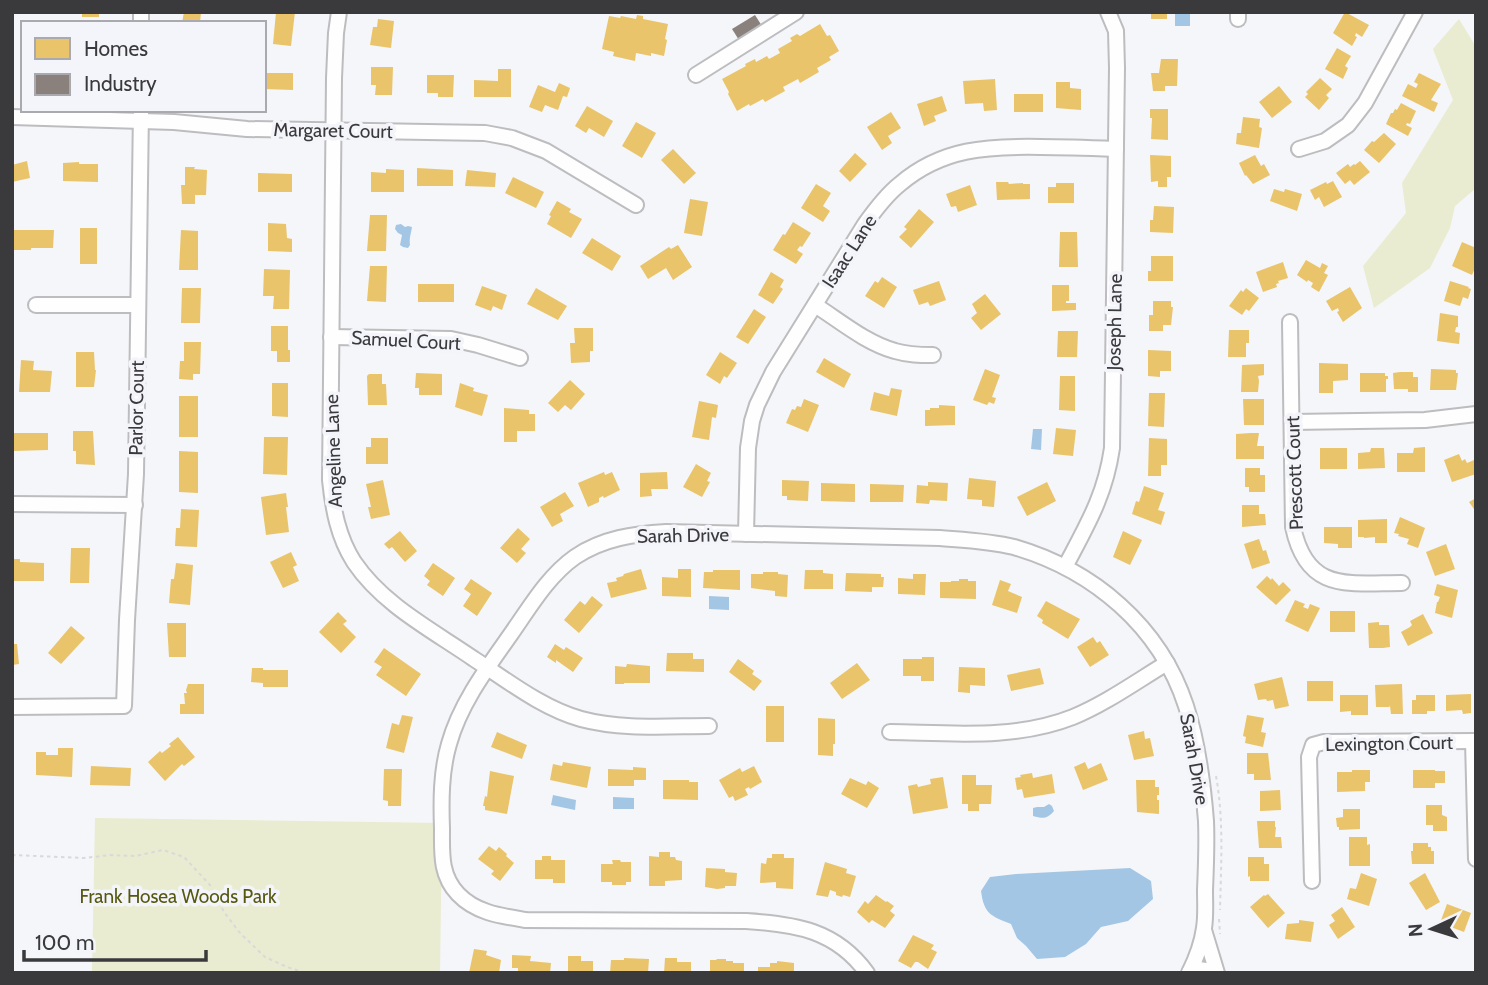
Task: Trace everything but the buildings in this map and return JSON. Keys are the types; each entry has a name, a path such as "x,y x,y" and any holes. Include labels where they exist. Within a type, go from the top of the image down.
{"main road":[{"path":"1190,973 1214,973"}],"street":[{"name":"Angeline Lane","path":"339,12 335,44 330,480 335,516 352,559 382,594 403,611 533,697 566,714 610,724 709,726"},
{"path":"696,75 796,12"},
{"name":"Joseph Lane","path":"1065,567 1099,501 1110,466 1112,448 1117,68 1116,31 1108,12"},
{"path":"1298,149 1325,141 1348,125 1365,103 1415,12"},
{"name":"Margaret Court","path":"12,117 141,115 174,122 238,129 485,133 512,138 546,151 636,205"},
{"name":"Parlor Court","path":"12,707 124,706 135,505 141,115"},
{"name":"Isaac Lane","path":"746,534 748,448 757,405 773,372 864,224 881,202 914,173 937,160 962,152 1007,146 1116,149"},
{"path":"36,305 138,305"},
{"path":"815,305 877,344 914,355 933,355"},
{"name":"Prescott Court","path":"1290,322 1293,527 1297,545 1306,562 1320,574 1337,582 1402,583"},
{"name":"Samuel Court","path":"331,337 451,340 520,358"},
{"path":"1292,422 1424,420 1476,414"},
{"path":"12,504 135,505"},
{"name":"Sarah Drive","path":"867,973 849,952 834,941 801,927 783,923 526,920 482,911 466,901 449,881 442,863 443,774 454,729 488,668 547,584 566,564 588,549 612,539 666,532 940,538 985,541 1047,558 1102,589 1142,627 1167,663 1186,706 1195,741 1204,795 1207,842 1204,929 1190,973"},
{"path":"890,732 1002,733 1048,726 1074,717 1167,663"},
{"path":"1474,741 1476,859"},
{"name":"Lexington Court","path":"1312,881 1309,757 1313,745 1324,742 1474,741"},
{"name":"Sarah Drive","path":"1204,929 1214,973"}],"path":[{"path":"12,855 84,858 135,856 163,850 184,857 210,885 224,912 240,933 265,957 306,973"}],"green space":[{"path":"1459,19 1476,47 1476,188 1455,206 1450,228 1430,268 1374,308 1363,266 1406,213 1402,183 1453,100 1433,49"},
{"name":"Frank Hosea Woods Park","path":"95,818 442,823 440,973 92,973"}],"water":[{"path":"1175,12 1190,12 1190,26 1175,26"},
{"path":"396,225 412,227 408,248 400,245 402,235 395,229"},
{"path":"1033,429 1042,429 1041,450 1031,449"},
{"path":"709,596 729,597 729,610 709,609"},
{"path":"553,795 576,800 575,810 551,805"},
{"path":"613,797 634,798 634,809 613,809"},
{"path":"1049,804 1054,811 1049,816 1033,816 1033,808"},
{"path":"1130,868 1151,881 1153,899 1128,921 1101,927 1086,944 1065,957 1037,959 1017,938 1011,924 990,913 982,899 981,891 990,877"}]}
